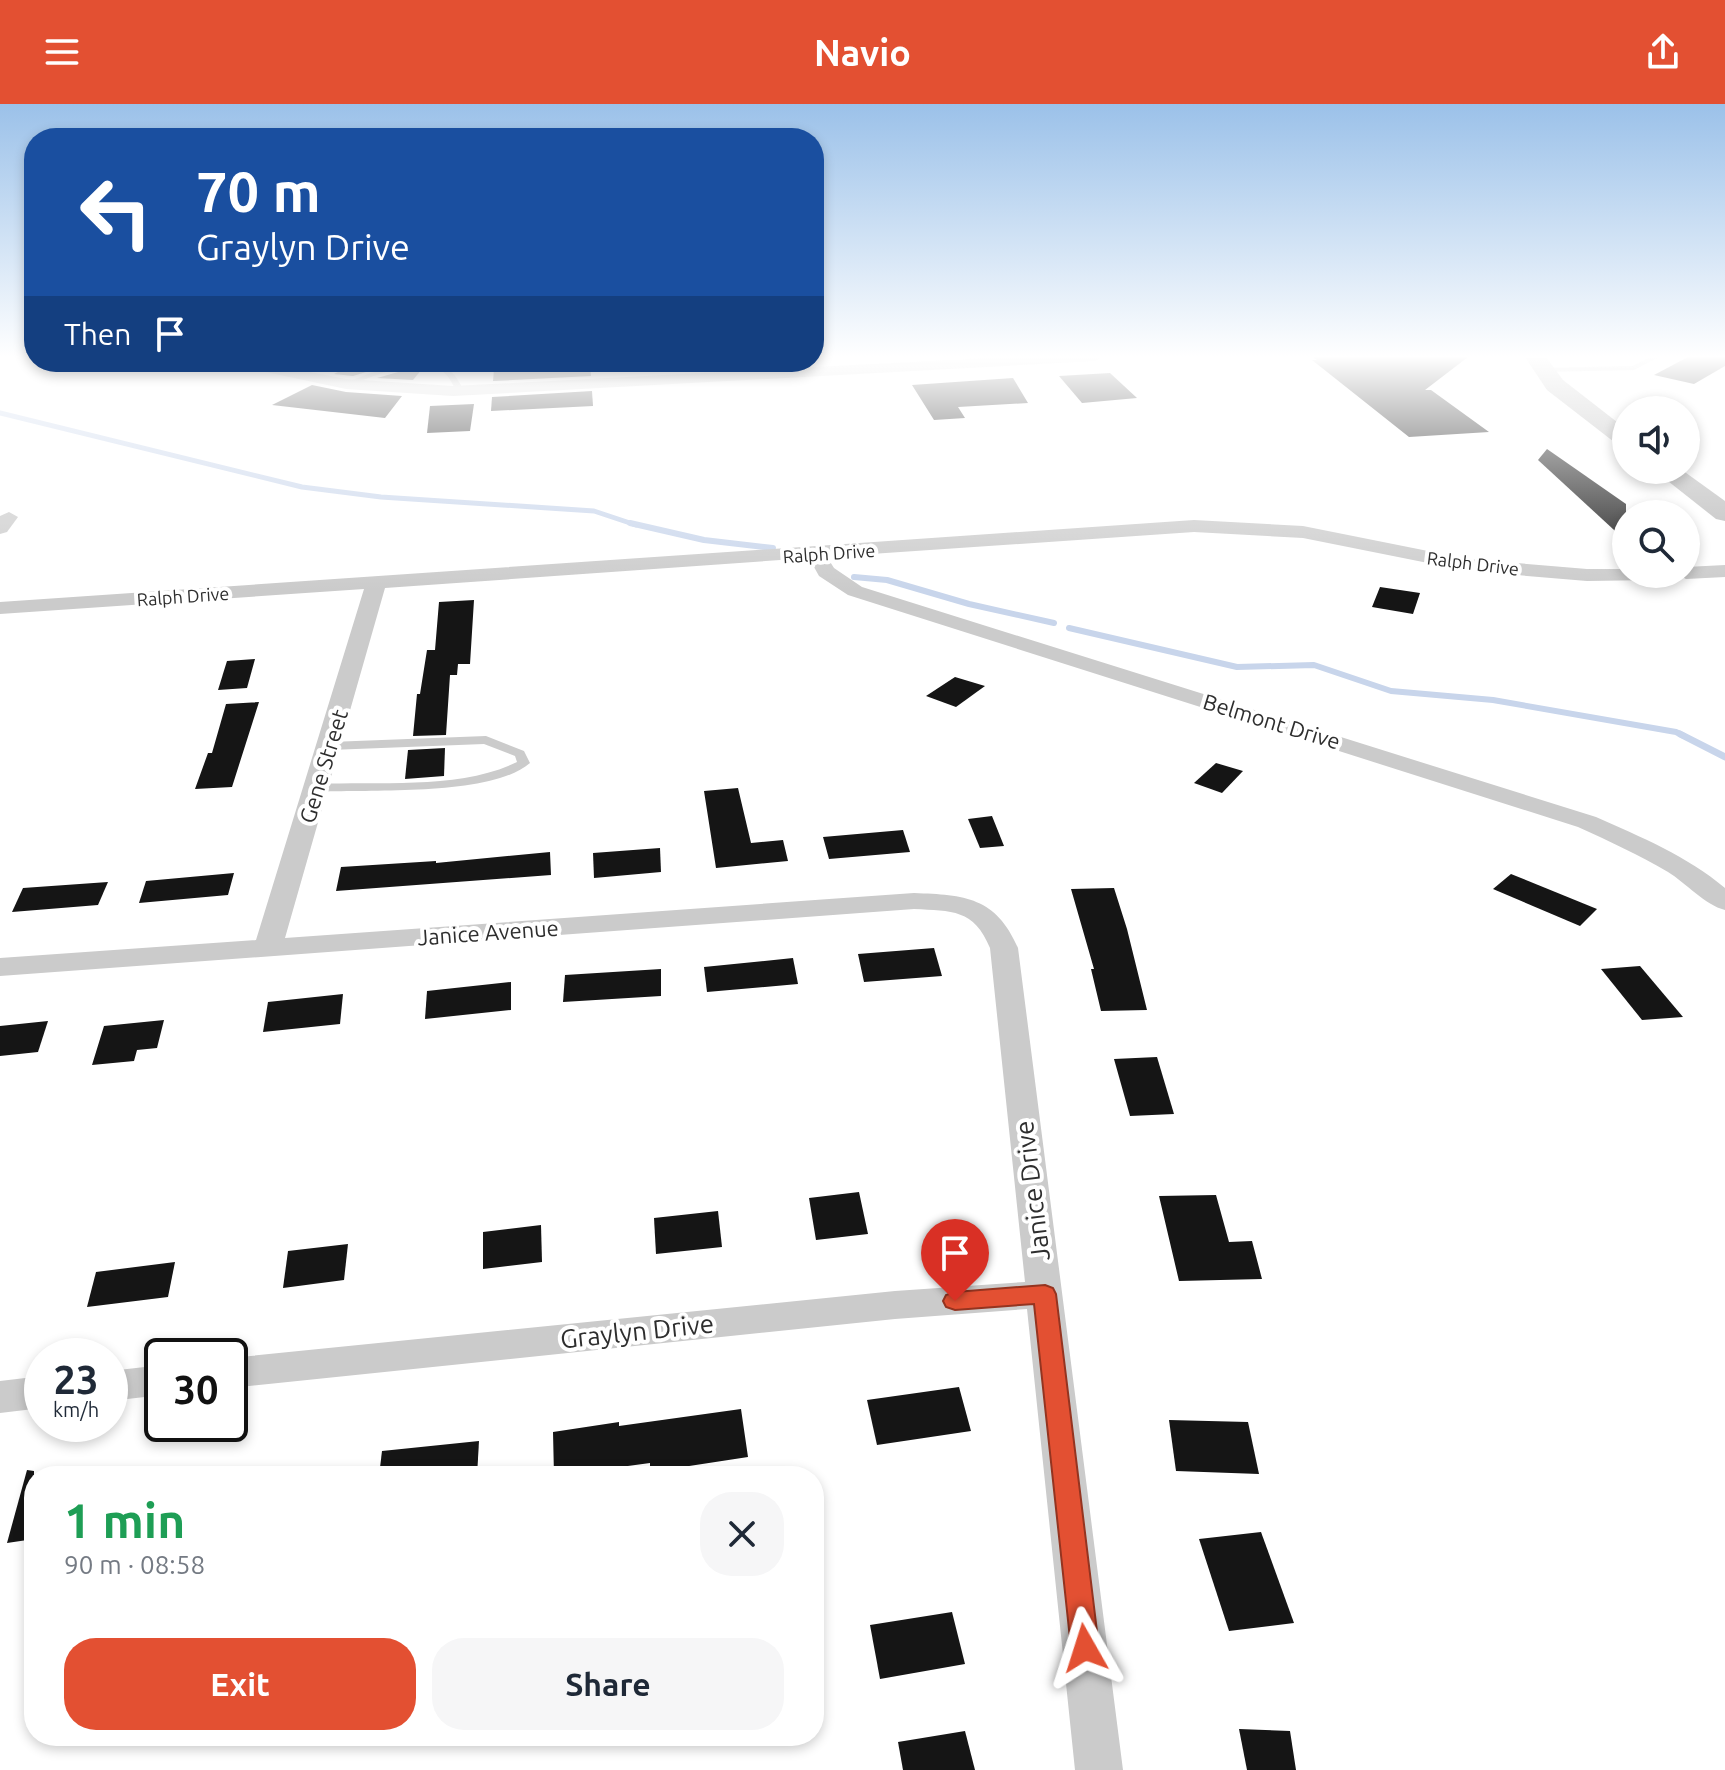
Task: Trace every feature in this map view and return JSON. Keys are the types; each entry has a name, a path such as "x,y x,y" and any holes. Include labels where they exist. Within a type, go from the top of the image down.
{"street":[{"path":"1685,484 1725,513"},
{"name":"Ralph Drive","path":"0,608 1194,526 1303,532 1468,565 1612,575"},
{"name":"Belmont Drive","path":"816,554 826,572 855,591 1587,822 1655,853 1706,885 1725,902"},
{"path":"1700,572 1725,571"},
{"name":"Gene Street","path":"268,948 376,583"},
{"name":"Janice Avenue","path":"0,967 914,901 948,902 976,908"},
{"name":"Janice Drive","path":"976,908 997,926 1004,948 1099,1770"},
{"name":"Graylyn Drive","path":"248,1371 880,1307 1045,1294"},
{"path":"0,1397 24,1394"}],"lane":[{"path":"317,788 466,779 499,775 524,763 520,754 486,740 330,746"}],"building":[{"path":"1406,435 1445,435 1409,437"},
{"path":"1547,449 1620,500 1612,500 1612,528 1538,460"},
{"path":"1380,587 1420,593 1413,614 1372,607"},
{"path":"474,600 470,664 458,664 457,675 450,675 446,735 413,736 417,694 420,694 427,650 435,650 439,602"},
{"path":"255,659 247,688 218,690 227,661"},
{"path":"955,677 985,686 956,707 926,696"},
{"path":"259,702 232,787 195,789 208,753 212,753 226,704"},
{"path":"445,748 444,776 405,779 408,750"},
{"path":"1216,763 1243,771 1222,793 1194,783"},
{"path":"738,788 751,843 783,840 788,861 716,868 704,791"},
{"path":"992,816 1004,846 980,848 968,819"},
{"path":"903,830 910,852 829,859 823,837"},
{"path":"660,848 661,872 594,878 593,853"},
{"path":"550,852 551,875 336,891 341,867 436,863"},
{"path":"234,873 228,895 139,903 146,881"},
{"path":"1511,874 1597,909 1580,926 1493,889"},
{"path":"108,882 98,905 12,912 23,888"},
{"path":"1114,888 1147,1010 1101,1011 1091,969 1094,969 1071,889"},
{"path":"934,948 942,976 864,982 858,954"},
{"path":"793,958 798,984 707,992 704,967"},
{"path":"1640,966 1683,1017 1642,1020 1601,969"},
{"path":"661,969 661,996 563,1002 565,975"},
{"path":"511,982 511,1010 425,1019 427,991"},
{"path":"343,994 340,1024 263,1032 268,1002"},
{"path":"164,1020 157,1048 137,1050 134,1061 92,1065 104,1026"},
{"path":"48,1021 38,1052 0,1056 0,1026"},
{"path":"1157,1057 1174,1114 1130,1116 1114,1059"},
{"path":"859,1192 868,1234 816,1240 809,1198"},
{"path":"1216,1195 1229,1242 1252,1241 1262,1279 1179,1281 1159,1196"},
{"path":"718,1211 722,1247 656,1254 654,1218"},
{"path":"541,1225 542,1262 483,1269 483,1232"},
{"path":"348,1244 344,1280 283,1288 288,1251"},
{"path":"175,1262 168,1297 87,1307 96,1272"},
{"path":"959,1387 971,1431 877,1445 867,1400"},
{"path":"741,1409 748,1457 689,1466 650,1466 650,1463 554,1466 553,1432 619,1422 619,1426"},
{"path":"1169,1420 1248,1422 1259,1474 1176,1471"},
{"path":"479,1441 478,1466 380,1466 382,1451"},
{"path":"24,1481 24,1540 7,1543"},
{"path":"1261,1532 1294,1623 1229,1631 1199,1539"},
{"path":"952,1612 965,1664 880,1679 870,1625"},
{"path":"1239,1729 1290,1731 1296,1770 1247,1770"},
{"path":"965,1731 975,1770 903,1770 898,1742"}],"waterway":[{"path":"89,435 302,487 381,497 594,511 630,523"},
{"path":"630,523 704,540 773,548"},
{"path":"630,523 636,525"},
{"path":"854,577 887,580 969,604 1054,623"},
{"path":"1069,628 1237,667 1314,665 1391,691 1493,700 1680,734"},
{"path":"1680,734 1684,736"},
{"path":"1680,734 1725,757"}],"route":[{"path":"955,1301 1045,1294 1085,1648"}]}
